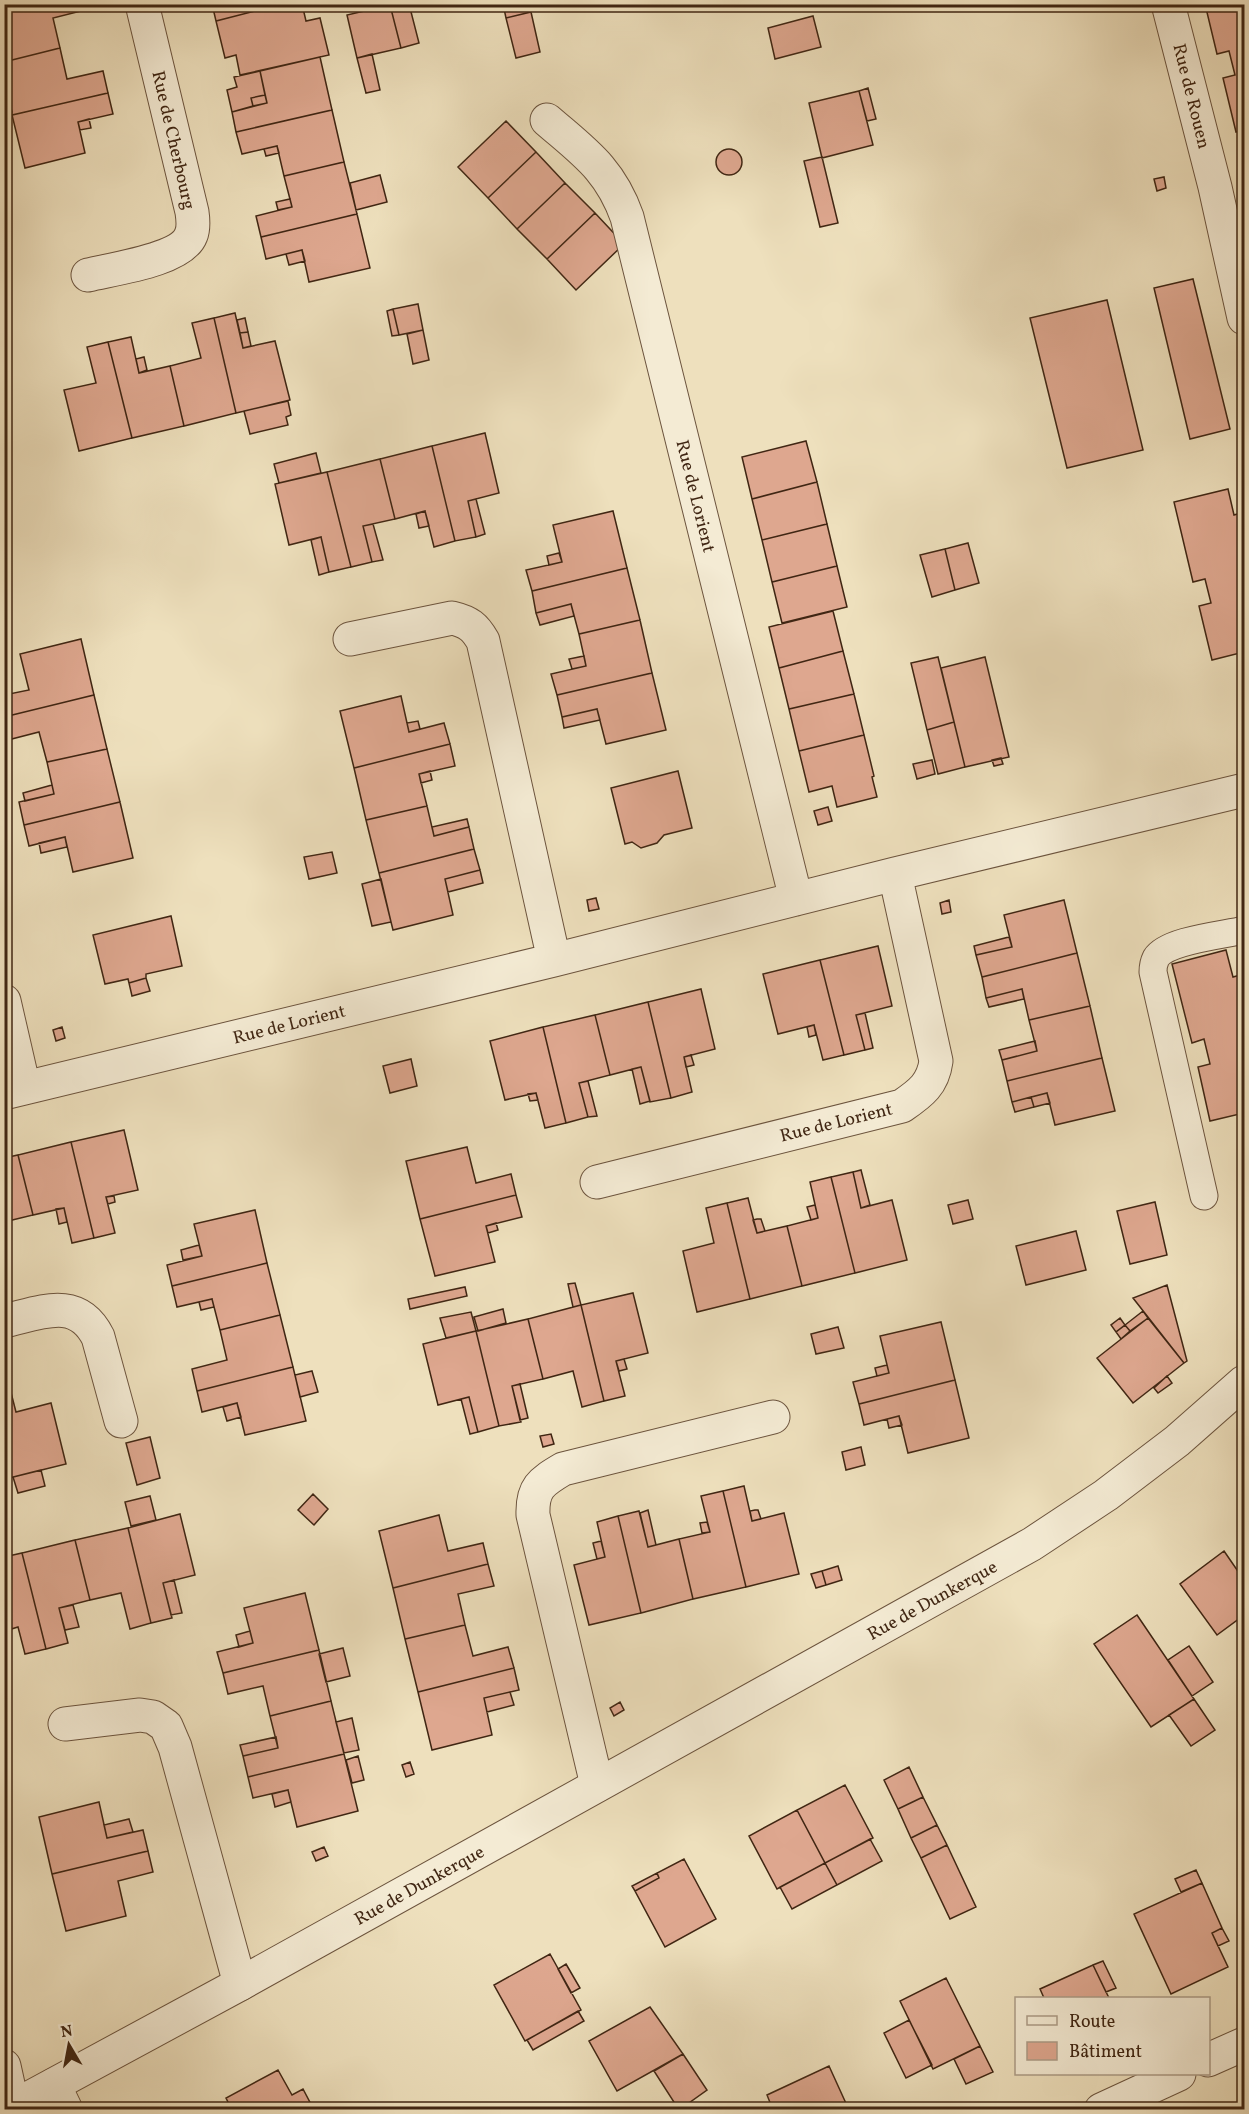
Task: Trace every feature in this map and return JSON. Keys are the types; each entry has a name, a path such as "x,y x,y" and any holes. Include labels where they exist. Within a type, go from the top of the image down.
{"street":[{"name":"Rue de Cherbourg","path":"88,275 175,251 185,244 192,231 192,212 142,4"},
{"name":"Rue de Rouen","path":"1168,4 1215,187 1245,318"},
{"name":"Rue de Lorient","path":"547,120 597,164 611,181 627,217 796,899"},
{"path":"1215,187 1245,199"},
{"path":"350,639 452,618 465,621 475,627 483,642 554,960"},
{"name":"Rue de Lorient","path":"4,1001 14,1090 554,960 1245,789"},
{"name":"Rue de Lorient","path":"597,1182 902,1106 918,1095 934,1074 936,1061 895,874"},
{"path":"4,1321 64,1309 80,1314 92,1324 98,1336 121,1421"},
{"name":"Rue de Dunkerque","path":"10,2108 60,2097 240,1984 1032,1544 1106,1495 1177,1441 1245,1382"},
{"path":"597,1785 533,1515 532,1499 547,1478 563,1469 773,1417"},
{"path":"65,1724 140,1715 153,1717 166,1726 175,1747 240,1984"},
{"path":"1210,2060 1245,2044"},
{"path":"4,2066 10,2108"},
{"path":"1101,2109 1175,2075"}],"lane":[{"path":"1204,1196 1153,972 1155,960 1161,952 1174,945 1245,930"}],"building":[{"path":"10,4 88,4 89,9 53,18 60,48 4,62 4,6"},
{"path":"212,4 283,4 216,21"},
{"path":"283,4 302,4 306,21 320,18 329,55 240,75 236,55 225,58 216,21"},
{"path":"409,4 419,43 401,48 391,9"},
{"path":"503,4 529,4 531,12 506,18"},
{"path":"1049,4 1073,4 1050,10"},
{"path":"1205,4 1244,4 1244,130 1236,132 1223,78 1235,75 1229,51 1217,54"},
{"path":"390,5 401,48 357,58 347,15"},
{"path":"531,12 540,52 516,58 506,18"},
{"path":"813,16 821,47 775,59 768,28"},
{"path":"60,48 67,79 103,71 108,93 12,115 4,81 4,62"},
{"path":"372,54 380,90 366,93 357,58"},
{"path":"320,57 332,110 236,132 232,112 267,103 260,71"},
{"path":"260,71 265,95 251,98 253,106 232,112 227,90 237,87 234,77"},
{"path":"4,83 12,112 4,114"},
{"path":"868,88 876,119 867,121 859,91"},
{"path":"859,91 873,145 822,158 809,103"},
{"path":"108,93 113,114 78,122 85,153 25,168 12,115"},
{"path":"265,95 267,103 253,106 251,98"},
{"path":"332,110 344,162 284,176 277,146 242,154 236,132"},
{"path":"89,119 91,128 80,130 78,122"},
{"path":"506,121 536,152 488,198 458,167"},
{"path":"277,146 279,153 266,156 264,149"},
{"path":"729,149 738,153 742,162 738,171 729,175 720,171 716,162 720,153"},
{"path":"536,152 565,183 517,229 488,198"},
{"path":"822,157 838,223 820,227 804,161"},
{"path":"344,162 357,214 261,237 256,216 292,207 284,176"},
{"path":"380,175 387,202 356,210 350,183"},
{"path":"1164,177 1166,188 1157,191 1154,179"},
{"path":"565,183 595,213 547,259 517,229"},
{"path":"290,199 292,207 278,210 276,202"},
{"path":"595,213 624,244 576,290 547,259"},
{"path":"357,214 370,268 309,282 302,250 266,259 261,237"},
{"path":"302,250 305,261 289,265 286,254"},
{"path":"1193,279 1230,429 1190,439 1154,288"},
{"path":"1107,300 1143,450 1067,468 1030,318"},
{"path":"418,304 423,330 399,335 393,309"},
{"path":"393,309 399,335 392,336 387,311"},
{"path":"235,313 243,348 275,341 290,400 236,413 214,318"},
{"path":"214,318 236,413 184,426 170,366 201,358 192,323"},
{"path":"245,318 248,332 240,333 237,320"},
{"path":"423,330 429,360 413,364 407,334"},
{"path":"248,332 251,346 243,348 240,333"},
{"path":"131,337 139,373 170,366 184,426 132,438 108,342"},
{"path":"108,342 132,438 79,451 64,390 96,383 87,347"},
{"path":"144,357 147,370 139,373 136,359"},
{"path":"288,401 291,415 286,417 288,425 250,434 244,411"},
{"path":"485,433 499,493 468,501 476,537 455,541 432,446"},
{"path":"806,441 817,482 752,499 742,457"},
{"path":"432,446 455,541 434,547 425,511 395,519 380,459"},
{"path":"316,453 321,473 279,483 274,464"},
{"path":"380,459 395,519 363,526 372,562 351,567 327,472"},
{"path":"327,472 351,567 329,572 321,537 289,545 275,484"},
{"path":"817,482 827,524 762,540 752,499"},
{"path":"1228,489 1234,515 1244,512 1244,652 1212,660 1199,606 1211,603 1205,579 1193,582 1174,502"},
{"path":"476,499 485,534 476,537 468,501"},
{"path":"425,511 429,526 419,528 416,514"},
{"path":"613,511 627,568 532,591 526,570 562,562 553,525"},
{"path":"373,524 383,560 372,562 363,526"},
{"path":"827,524 837,566 772,582 762,540"},
{"path":"321,537 329,572 319,575 311,540"},
{"path":"968,543 979,583 955,590 945,549"},
{"path":"945,549 955,590 932,597 920,555"},
{"path":"559,553 562,562 549,565 547,556"},
{"path":"837,566 847,607 782,623 772,582"},
{"path":"627,568 640,620 579,634 571,604 536,613 532,591"},
{"path":"571,604 574,616 540,625 536,613"},
{"path":"833,611 843,651 779,668 769,627"},
{"path":"640,620 652,673 557,695 551,674 586,666 579,634"},
{"path":"81,639 94,695 4,717 4,695 29,690 20,654"},
{"path":"843,651 854,694 789,709 779,668"},
{"path":"584,656 586,666 572,669 569,659"},
{"path":"938,657 954,722 927,730 911,663"},
{"path":"985,657 1009,757 965,767 941,668"},
{"path":"652,673 666,730 606,744 597,709 562,717 557,695"},
{"path":"854,694 864,735 799,751 789,709"},
{"path":"94,695 107,749 47,762 39,732 4,741 4,717"},
{"path":"401,696 409,732 444,723 450,744 354,768 340,711"},
{"path":"597,709 600,720 564,728 562,717"},
{"path":"418,721 420,729 409,732 407,723"},
{"path":"954,722 965,767 938,774 927,730"},
{"path":"864,735 877,797 837,807 832,786 809,792 799,751"},
{"path":"450,744 455,766 419,774 427,806 366,820 354,768"},
{"path":"107,749 120,802 24,825 19,802 54,794 47,762"},
{"path":"1001,758 1003,764 994,766 992,760"},
{"path":"932,760 935,774 917,779 913,764"},
{"path":"430,771 432,780 421,783 419,774"},
{"path":"678,771 692,828 664,835 657,843 641,848 632,842 625,844 611,788"},
{"path":"52,785 54,794 25,801 23,793"},
{"path":"120,802 133,858 73,872 65,837 29,846 24,825"},
{"path":"427,806 434,836 469,827 474,849 379,873 366,820"},
{"path":"828,807 832,821 818,825 814,811"},
{"path":"467,819 469,827 434,836 432,827"},
{"path":"65,837 67,847 41,853 39,843"},
{"path":"474,849 480,870 445,879 453,915 393,930 379,873"},
{"path":"332,852 337,873 309,879 304,857"},
{"path":"480,870 483,883 448,892 445,879"},
{"path":"381,879 391,922 372,926 362,884"},
{"path":"596,898 599,909 589,911 587,900"},
{"path":"949,900 951,912 942,914 940,903"},
{"path":"1064,900 1077,953 982,977 976,955 1012,947 1004,915"},
{"path":"171,916 182,966 146,974 146,978 129,983 128,979 105,984 93,935"},
{"path":"1009,937 1012,947 976,955 974,946"},
{"path":"878,946 892,1006 856,1015 865,1050 844,1055 820,960"},
{"path":"1226,950 1233,977 1244,974 1244,1113 1210,1121 1198,1067 1210,1064 1204,1039 1192,1043 1172,964"},
{"path":"1077,953 1090,1006 1029,1020 1022,989 986,998 982,977"},
{"path":"820,960 844,1055 823,1060 814,1025 778,1034 763,974"},
{"path":"146,978 150,991 132,996 129,983"},
{"path":"701,989 715,1049 684,1057 692,1092 671,1098 648,1002"},
{"path":"1022,989 1024,999 989,1007 986,998"},
{"path":"648,1002 671,1098 650,1102 641,1067 610,1075 595,1015"},
{"path":"1090,1006 1102,1058 1007,1081 1002,1060 1037,1051 1029,1020"},
{"path":"865,1013 873,1048 865,1050 856,1015"},
{"path":"595,1015 610,1075 579,1083 588,1117 566,1123 543,1027"},
{"path":"814,1025 816,1035 809,1037 807,1027"},
{"path":"62,1027 65,1038 56,1041 53,1030"},
{"path":"543,1027 566,1123 545,1128 536,1093 505,1100 490,1041"},
{"path":"1035,1041 1037,1051 1002,1060 999,1050"},
{"path":"691,1055 694,1065 686,1067 684,1057"},
{"path":"1102,1058 1115,1111 1055,1125 1047,1093 1012,1102 1007,1081"},
{"path":"411,1059 417,1086 390,1093 383,1066"},
{"path":"641,1067 650,1101 640,1104 632,1069"},
{"path":"588,1081 597,1116 588,1117 579,1083"},
{"path":"536,1093 538,1100 530,1101 528,1094"},
{"path":"1047,1093 1050,1103 1034,1107 1031,1097"},
{"path":"1031,1097 1034,1107 1015,1112 1012,1102"},
{"path":"124,1130 138,1190 106,1197 115,1233 94,1238 71,1142"},
{"path":"71,1142 94,1238 72,1243 64,1208 33,1215 18,1155"},
{"path":"467,1147 476,1183 511,1174 516,1195 420,1219 406,1161"},
{"path":"18,1155 33,1215 4,1222 4,1158"},
{"path":"861,1170 870,1205 861,1208 853,1172"},
{"path":"853,1172 861,1208 892,1200 907,1260 855,1273 831,1177"},
{"path":"831,1177 855,1273 802,1286 787,1226 818,1218 810,1182"},
{"path":"516,1195 522,1217 486,1226 495,1262 435,1276 420,1219"},
{"path":"114,1196 115,1202 108,1204 106,1197"},
{"path":"748,1198 757,1233 787,1226 802,1286 750,1299 727,1203"},
{"path":"968,1200 973,1219 953,1224 948,1205"},
{"path":"1155,1202 1167,1255 1130,1264 1117,1211"},
{"path":"727,1203 750,1299 697,1312 683,1251 714,1243 706,1208"},
{"path":"815,1205 818,1218 811,1220 807,1207"},
{"path":"64,1208 67,1222 59,1224 56,1209"},
{"path":"255,1210 267,1263 172,1286 167,1265 202,1256 194,1224"},
{"path":"761,1219 765,1231 757,1233 753,1220"},
{"path":"496,1223 498,1230 488,1233 486,1226"},
{"path":"1076,1231 1086,1270 1026,1285 1016,1246"},
{"path":"4,1233 11,1258 4,1259"},
{"path":"199,1245 202,1256 183,1260 181,1250"},
{"path":"267,1263 280,1315 220,1330 212,1299 177,1307 172,1286"},
{"path":"575,1283 581,1305 573,1307 568,1284"},
{"path":"1167,1285 1187,1361 1184,1363 1133,1298"},
{"path":"465,1287 467,1296 410,1309 408,1299"},
{"path":"633,1293 648,1353 616,1361 625,1396 604,1401 581,1305"},
{"path":"212,1299 214,1307 201,1310 199,1302"},
{"path":"581,1305 604,1401 582,1407 573,1371 543,1379 528,1319"},
{"path":"503,1309 506,1323 478,1331 474,1317"},
{"path":"1143,1311 1148,1318 1130,1331 1125,1325"},
{"path":"471,1312 476,1331 446,1338 440,1318"},
{"path":"280,1315 293,1367 197,1391 192,1369 227,1360 220,1330"},
{"path":"1120,1318 1125,1325 1116,1332 1111,1325"},
{"path":"1148,1318 1184,1363 1133,1403 1097,1358"},
{"path":"528,1319 543,1379 512,1386 521,1422 499,1426 476,1331"},
{"path":"941,1322 955,1380 859,1404 853,1382 889,1373 880,1336"},
{"path":"1125,1325 1130,1331 1121,1339 1116,1332"},
{"path":"838,1327 844,1348 816,1354 811,1334"},
{"path":"476,1331 499,1426 478,1432 469,1397 438,1405 423,1344"},
{"path":"624,1359 627,1369 619,1371 616,1361"},
{"path":"887,1365 889,1373 877,1376 875,1368"},
{"path":"293,1367 306,1421 245,1435 237,1403 202,1412 197,1391"},
{"path":"312,1371 318,1392 300,1397 295,1375"},
{"path":"1167,1376 1172,1383 1158,1393 1154,1388"},
{"path":"7,1377 16,1412 51,1403 66,1464 9,1478 4,1459 4,1378"},
{"path":"955,1380 969,1438 908,1453 899,1416 864,1425 859,1404"},
{"path":"520,1384 528,1418 520,1420 512,1386"},
{"path":"469,1397 478,1432 470,1434 461,1399"},
{"path":"237,1403 241,1417 227,1421 223,1407"},
{"path":"899,1416 902,1425 889,1428 887,1419"},
{"path":"551,1434 554,1444 543,1447 540,1436"},
{"path":"150,1437 160,1478 137,1485 126,1443"},
{"path":"861,1447 865,1465 846,1470 842,1452"},
{"path":"4,1459 9,1478 4,1479"},
{"path":"41,1470 45,1486 18,1493 13,1477"},
{"path":"744,1486 752,1521 784,1513 799,1574 746,1587 723,1491"},
{"path":"723,1491 746,1587 693,1599 679,1539 710,1532 701,1496"},
{"path":"313,1494 328,1509 314,1525 298,1510"},
{"path":"150,1496 156,1520 131,1526 125,1502"},
{"path":"648,1510 656,1545 648,1547 640,1513"},
{"path":"758,1510 761,1519 752,1521 750,1511"},
{"path":"639,1511 648,1547 679,1539 693,1599 641,1613 618,1516"},
{"path":"180,1514 195,1575 163,1583 172,1618 151,1623 128,1528"},
{"path":"439,1515 448,1551 483,1543 488,1564 393,1588 379,1531"},
{"path":"618,1516 641,1613 589,1625 574,1565 605,1557 597,1522"},
{"path":"707,1522 710,1532 702,1533 700,1523"},
{"path":"128,1528 151,1623 130,1629 121,1593 90,1600 75,1540"},
{"path":"75,1540 90,1600 59,1608 68,1643 46,1649 22,1553"},
{"path":"601,1541 605,1557 597,1559 593,1543"},
{"path":"1224,1551 1244,1580 1244,1615 1217,1635 1180,1584"},
{"path":"22,1553 46,1649 25,1654 18,1627 8,1630 4,1621 4,1557"},
{"path":"488,1564 494,1586 458,1594 465,1625 405,1639 393,1588"},
{"path":"1244,1565 1244,1580 1237,1570"},
{"path":"838,1566 842,1580 826,1585 822,1571"},
{"path":"822,1571 826,1585 816,1588 811,1574"},
{"path":"174,1580 182,1613 171,1615 163,1583"},
{"path":"305,1593 319,1650 223,1673 217,1652 253,1643 244,1608"},
{"path":"73,1605 79,1627 65,1630 59,1608"},
{"path":"1137,1615 1194,1699 1151,1727 1094,1644"},
{"path":"465,1625 473,1656 508,1647 514,1668 418,1692 405,1639"},
{"path":"250,1631 253,1643 239,1647 236,1635"},
{"path":"1189,1646 1213,1682 1192,1696 1168,1660"},
{"path":"343,1648 350,1676 326,1682 319,1654"},
{"path":"319,1650 331,1701 270,1716 263,1686 228,1694 223,1673"},
{"path":"514,1668 519,1690 484,1698 492,1735 432,1750 418,1692"},
{"path":"510,1692 514,1705 487,1712 484,1698"},
{"path":"1194,1699 1215,1730 1191,1746 1169,1715"},
{"path":"331,1701 344,1754 248,1777 243,1756 278,1748 270,1716"},
{"path":"620,1702 624,1710 614,1716 610,1708"},
{"path":"352,1718 359,1750 344,1753 336,1722"},
{"path":"276,1737 278,1748 243,1756 240,1745"},
{"path":"344,1754 358,1811 297,1827 288,1790 253,1798 248,1777"},
{"path":"358,1756 364,1780 352,1783 346,1760"},
{"path":"410,1762 414,1774 406,1777 402,1765"},
{"path":"909,1767 923,1797 898,1809 884,1780"},
{"path":"845,1785 873,1838 825,1863 797,1810"},
{"path":"288,1790 291,1802 275,1807 272,1794"},
{"path":"923,1797 937,1825 911,1838 898,1809"},
{"path":"99,1802 107,1838 143,1830 148,1851 52,1874 39,1817"},
{"path":"797,1810 825,1863 777,1889 749,1836"},
{"path":"129,1819 133,1832 107,1838 104,1825"},
{"path":"937,1825 947,1845 921,1858 911,1838"},
{"path":"870,1839 882,1861 837,1885 825,1863"},
{"path":"947,1845 976,1907 950,1919 921,1858"},
{"path":"324,1847 328,1856 316,1861 312,1852"},
{"path":"148,1851 153,1872 118,1881 126,1916 66,1931 52,1874"},
{"path":"684,1859 716,1919 665,1947 635,1891 659,1878 657,1873"},
{"path":"825,1863 837,1885 792,1909 780,1887"},
{"path":"1196,1870 1202,1883 1181,1892 1175,1879"},
{"path":"657,1873 659,1878 635,1891 632,1886"},
{"path":"1202,1883 1222,1928 1212,1933 1228,1967 1171,1994 1134,1914"},
{"path":"1222,1928 1229,1941 1218,1946 1212,1933"},
{"path":"550,1954 581,2010 525,2041 494,1985"},
{"path":"1103,1961 1116,1988 1106,1992 1093,1965"},
{"path":"566,1964 580,1988 571,1993 558,1969"},
{"path":"1093,1965 1109,1997 1044,1997 1040,1989"},
{"path":"946,1978 980,2046 933,2069 900,2001"},
{"path":"650,2007 683,2054 617,2091 589,2041"},
{"path":"578,2011 584,2021 533,2050 527,2040"},
{"path":"909,2020 932,2065 906,2078 884,2033"},
{"path":"980,2046 993,2072 966,2084 954,2059"},
{"path":"683,2054 707,2090 679,2110 654,2071"},
{"path":"829,2066 849,2110 773,2110 767,2095"},
{"path":"278,2070 292,2095 303,2089 314,2110 232,2110 226,2098"},
{"path":"598,2103 602,2110 586,2110"}]}
